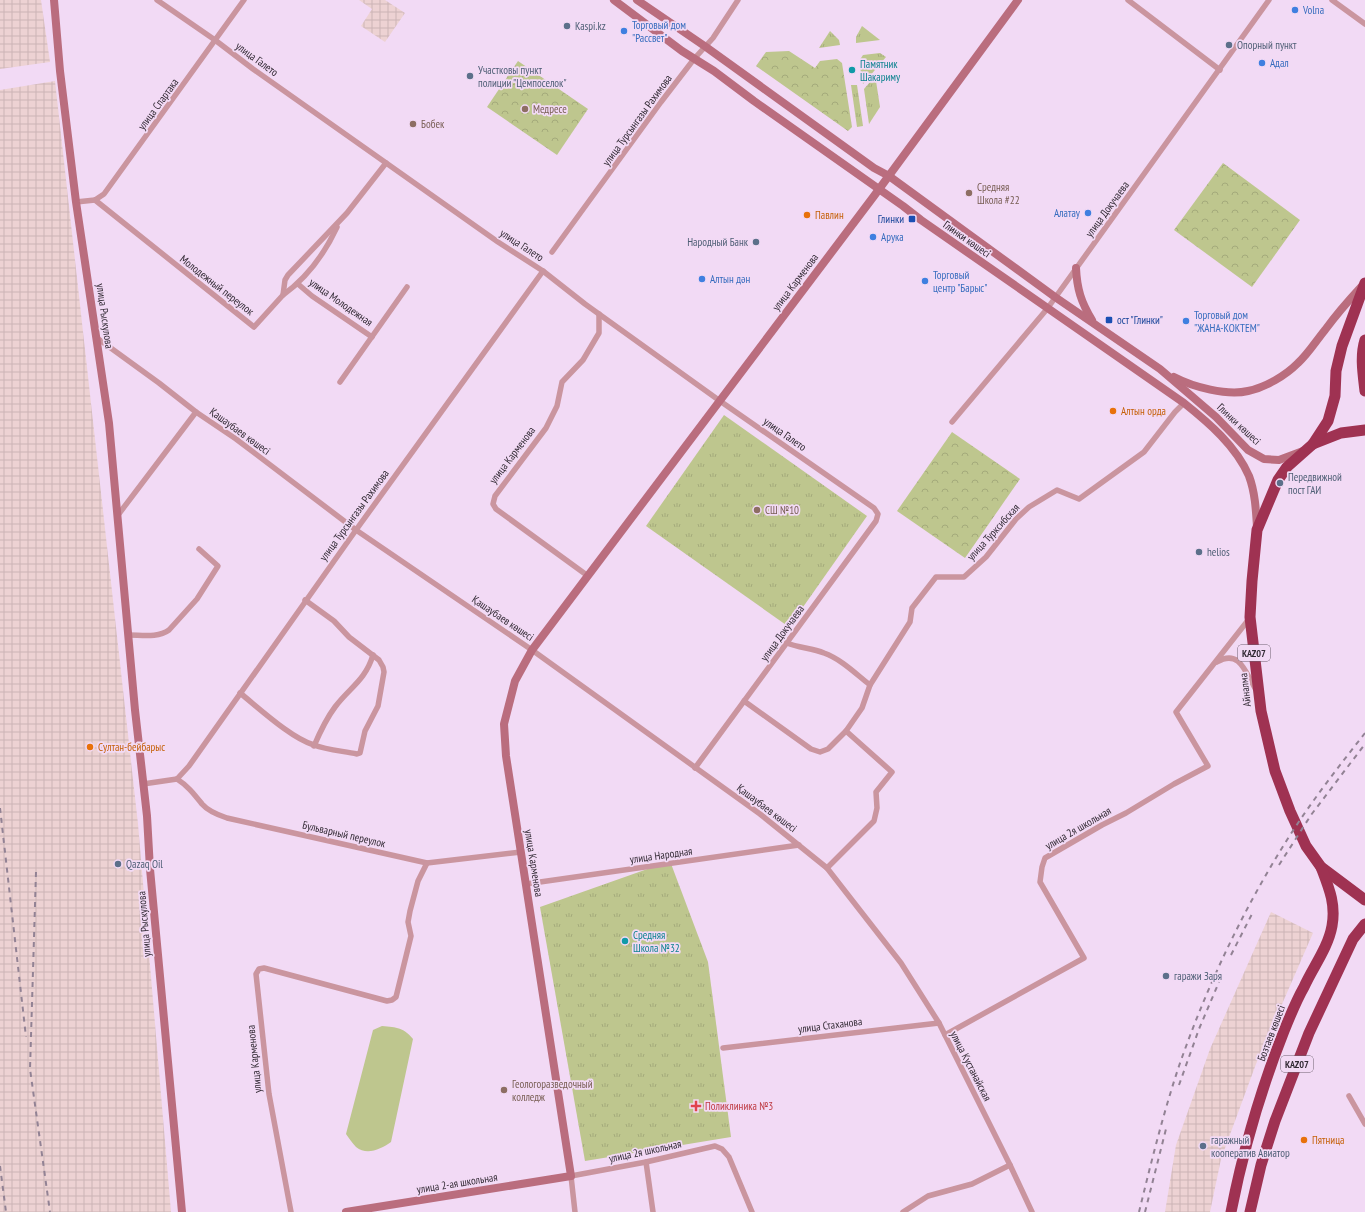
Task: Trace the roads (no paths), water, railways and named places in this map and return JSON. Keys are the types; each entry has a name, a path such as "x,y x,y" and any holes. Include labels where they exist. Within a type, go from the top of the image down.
{"highway":[{"name":"KAZ07","path":"1310,446 1328,421 1334,396 1336,371 1342,346 1365,282"},
{"path":"1365,340 1362,349 1362,372 1365,391"},
{"name":"Айналма","path":"1365,430 1341,433 1310,446 1287,467 1278,480 1257,530 1250,617 1260,711 1274,771 1290,811 1306,846 1321,867 1365,900"},
{"name":"Бозтаев көшесі","path":"1231,1212 1238,1172 1268,1076 1284,1032 1304,987 1326,946 1332,928 1333,915 1331,894 1321,867"},
{"name":"KAZ07","path":"1250,1212 1262,1164 1276,1121 1309,1033 1353,939 1365,924"}],"street":[{"name":"улица Рыскулова","path":"54,0 60,71 76,202 109,423 143,784 148,816 150,869 182,1212"},
{"name":"улица Галето","path":"157,0 498,242 543,271 599,314 720,402 874,508"},
{"name":"улица Спартака","path":"95,200 104,194 244,0"},
{"name":"Глинки көшесі","path":"614,0 694,59 714,71 1047,309 1184,403 1210,424 1235,452 1249,476 1256,503 1257,530"},
{"name":"Глинки көшесі","path":"636,0 706,47 874,168 889,176 1055,298 1160,369 1216,417 1248,450 1264,459 1279,460 1310,446"},
{"name":"улица Турсынгазы Рахимова","path":"552,252 661,102 694,59 706,47 738,0"},
{"name":"улица Карменова","path":"571,1176 506,756 504,724 515,681 532,650 889,176 1018,0"},
{"path":"1128,0 1220,70"},
{"name":"улица Докучаева","path":"952,422 1047,309 1269,0"},
{"path":"1332,0 1365,24"},
{"name":"Молодежный переулок","path":"95,200 254,327 283,295 288,275 340,222 386,163"},
{"path":"76,202 95,200"},
{"path":"283,295 298,284 321,257 329,245 340,222"},
{"path":"1076,268 1076,283 1080,296 1093,323"},
{"name":"улица Турсынгазы Рахимова","path":"177,779 183,773 305,600 543,271"},
{"path":"1160,369 1186,383 1226,391 1248,391 1278,379 1299,363 1365,282"},
{"name":"улица Молодежная","path":"298,284 312,296 372,337"},
{"name":"улица Молодежная","path":"340,382 407,287"},
{"name":"улица Карменова","path":"588,576 496,509 493,504 495,496 546,428 557,406 562,382 583,360 599,333 599,314"},
{"name":"Қашаубаев көшесі","path":"97,338 196,412 236,439 356,530 532,650 760,814 826,868 880,936"},
{"name":"улица Турксибская","path":"744,701 811,749 820,752 828,749 846,731 862,708 864,698 870,685 910,622 912,608 936,577 964,577 986,557 1016,519 1029,507 1057,490 1079,499 1144,452 1175,412 1184,403"},
{"path":"118,515 196,412"},
{"name":"улица Докучаева","path":"695,768 876,521 878,514 874,508"},
{"path":"129,635 164,634 197,599 218,566 200,549"},
{"path":"240,693 303,741 314,746 360,753 365,731 378,706 384,672 383,666 379,660 349,637 334,621 305,600"},
{"name":"улица 2я школьная","path":"945,1035 1084,958 1040,882 1045,858 1208,766 1176,712 1250,617"},
{"path":"787,643 824,653 846,666 870,685"},
{"path":"314,746 326,720 336,706 357,684 369,667 373,655"},
{"path":"1213,664 1224,658 1232,658 1238,661 1258,692"},
{"path":"826,868 874,821 876,792 892,772 846,731"},
{"path":"143,784 177,779"},
{"name":"Бульварный переулок","path":"177,779 186,785 203,805 217,815 427,863 521,852"},
{"name":"улица Народная","path":"526,884 799,845"},
{"name":"улица Карменова","path":"291,1212 269,1094 256,974 259,969 264,968 387,1001 392,1000 396,997 411,936 408,922 410,911 418,881 427,863"},
{"name":"улица Кустанайская","path":"880,936 901,963 939,1023 1032,1212"},
{"name":"улица Стаханова","path":"723,1048 939,1023"},
{"path":"1349,1096 1365,1124"},
{"name":"улица 2я школьная","path":"571,1176 646,1162 715,1146 722,1149 729,1157 752,1212"},
{"path":"646,1162 653,1212"},
{"path":"903,1212 928,1196 972,1184 1010,1165"},
{"path":"571,1176 575,1212"},
{"name":"улица 2-ая школьная","path":"346,1212 368,1210 571,1176"}],"railway":[{"path":"1139,1212 1162,1120 1173,1084 1189,1038 1224,954 1252,900 1301,818 1365,733"},
{"path":"1279,865 1311,815 1365,744"},
{"path":"0,808 26,1037"},
{"path":"36,872 30,1069 50,1212"},
{"path":"1231,955 1253,912"},
{"path":"1179,1085 1199,1029 1219,982"},
{"path":"1145,1212 1167,1125"},
{"path":"0,1166 6,1212"}],"place":[{"name":"Volna","path":"1295,10"},
{"name":"Kaspi.kz","path":"567,26"},
{"name":"Торговый дом \"Рассвет\"","path":"624,31"},
{"name":"Опорный пункт","path":"1229,45"},
{"name":"Адал","path":"1262,63"},
{"name":"Памятник Шакариму","path":"852,70"},
{"name":"Участковы пункт полиции \"Цемпоселок\"","path":"470,76"},
{"name":"Медресе","path":"525,109"},
{"name":"Бобек","path":"413,124"},
{"name":"Средняя Школа #22","path":"969,193"},
{"name":"Алатау","path":"1088,213"},
{"name":"Павлин","path":"807,215"},
{"name":"Глинки","path":"912,219"},
{"name":"Арука","path":"873,237"},
{"name":"Народный Банк","path":"756,242"},
{"name":"Алтын дән","path":"702,279"},
{"name":"Торговый центр \"Барыс\"","path":"925,281"},
{"name":"ост \"Глинки\"","path":"1109,320"},
{"name":"Торговый дом \"ЖАНА-КОКТЕМ\"","path":"1186,321"},
{"name":"Алтын орда","path":"1113,411"},
{"name":"Передвижной пост ГАИ","path":"1280,483"},
{"name":"СШ №10","path":"757,510"},
{"name":"helios","path":"1199,552"},
{"name":"Султан-бейбарыс","path":"90,747"},
{"name":"Qazaq Oil","path":"118,864"},
{"name":"Средняя Школа №32","path":"625,941"},
{"name":"гаражи Заря","path":"1166,976"},
{"name":"Геологоразведочный колледж","path":"504,1090"},
{"name":"Поликлиника №3","path":"696,1106"},
{"name":"Пятница","path":"1304,1140"},
{"name":"гаражный кооператив Авиатор","path":"1203,1146"}]}
